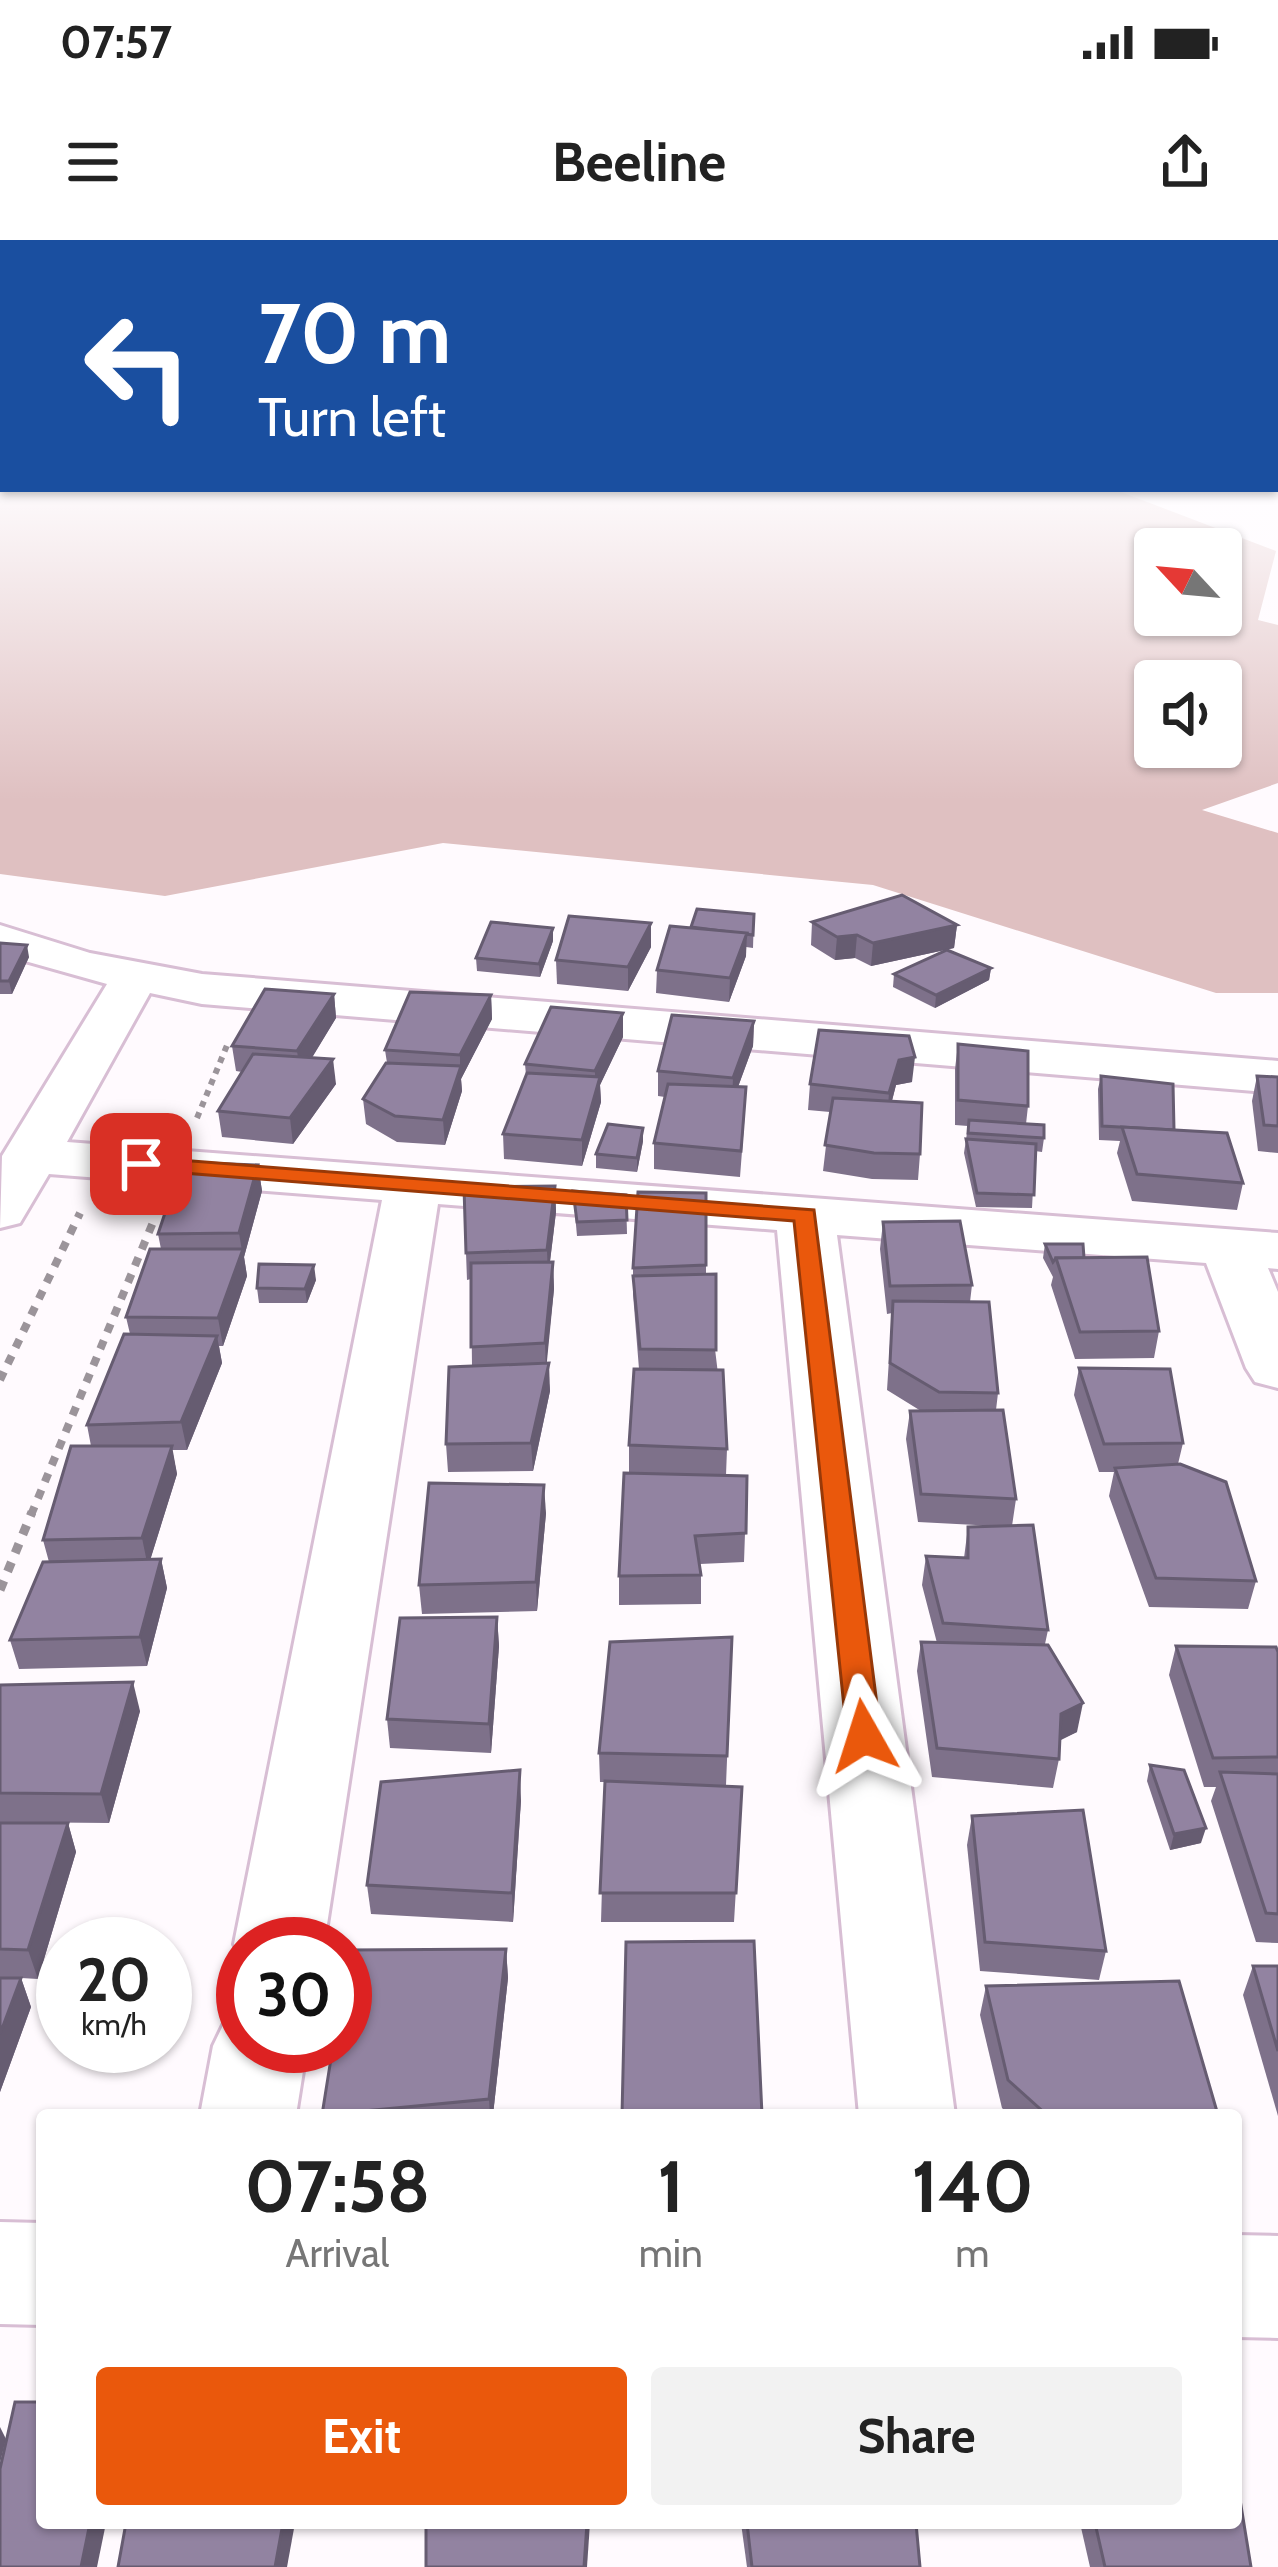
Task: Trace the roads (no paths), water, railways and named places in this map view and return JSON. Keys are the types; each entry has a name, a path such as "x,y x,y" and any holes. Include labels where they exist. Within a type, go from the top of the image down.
{"street":[{"path":"0,939 135,977 250,993 1278,1077"},
{"path":"0,1211 135,977"},
{"path":"30,1156 1254,1249 1278,1368"},
{"path":"283,1917 413,1185"},
{"path":"805,1215 906,2109"},
{"path":"249,2109 255,2073"},
{"path":"0,2273 36,2274"},
{"path":"1242,2286 1278,2287"}]}
